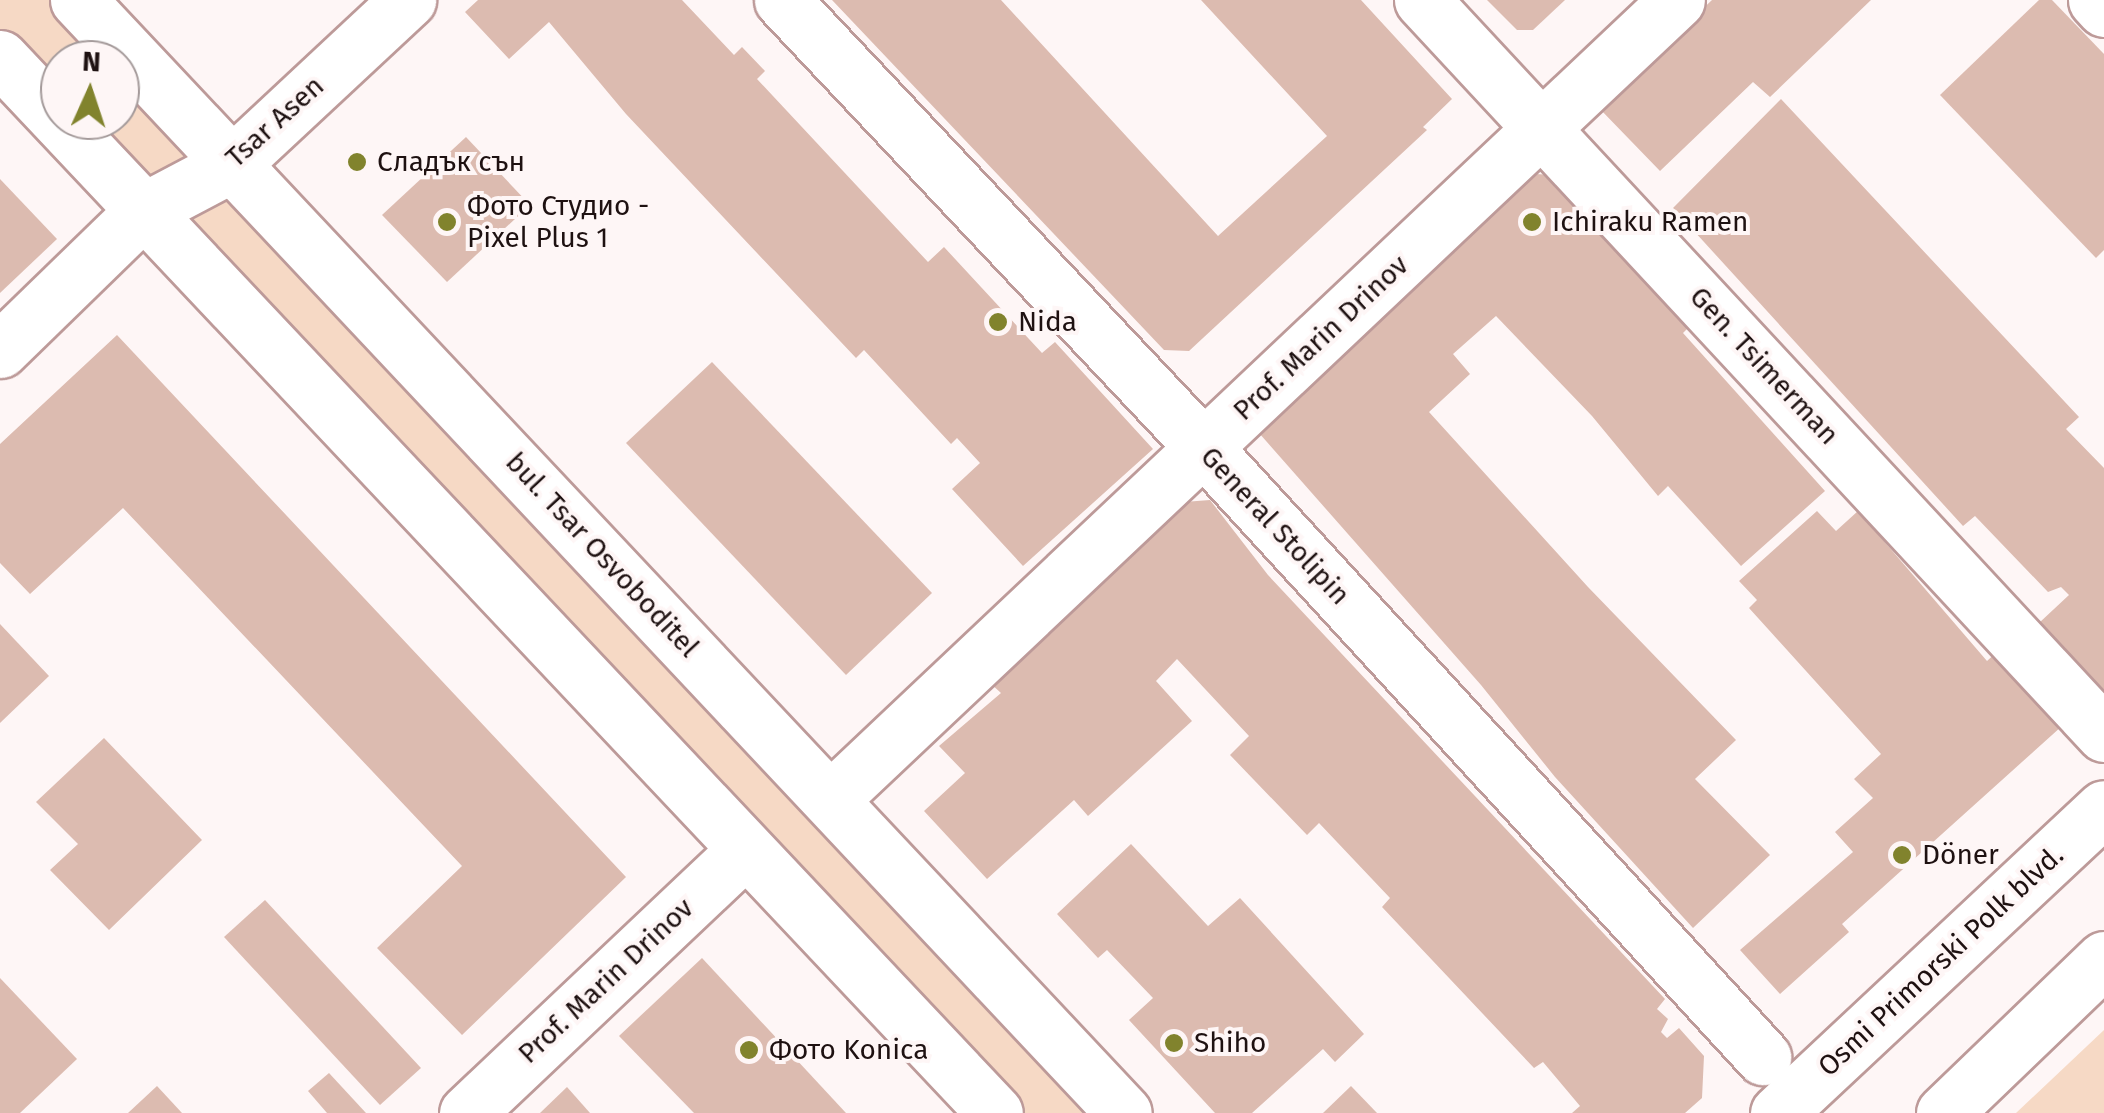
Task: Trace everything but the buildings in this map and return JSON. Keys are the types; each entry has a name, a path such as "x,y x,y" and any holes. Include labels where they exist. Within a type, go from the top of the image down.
{"street":[{"name":"bul. Tsar Osvoboditel","path":"78,0 1124,1113"},
{"name":"Tsar Asen","path":"0,350 143,210 232,164 408,0"},
{"name":"General Stolipin","path":"782,0 1204,448 1763,1057"},
{"name":"Gen. Tsimerman","path":"1422,0 2104,734"},
{"name":"Prof. Marin Drinov","path":"832,798 1544,129 1676,0"},
{"path":"2096,0 2104,9"},
{"path":"0,58 995,1113"},
{"name":"Osmi Primorski Polk blvd.","path":"1778,1113 2104,808"},
{"name":"Prof. Marin Drinov","path":"467,1113 746,850"},
{"path":"1944,1113 2104,959"}],"shaded area":[{"path":"0,0 78,0 116,40 40,40 40,100 0,58"},
{"path":"140,66 1131,1113 993,1113 77,140 140,140"},
{"path":"2104,1030 2104,1113 2016,1113"}],"place":[{"name":"Сладък сън","path":"357,162"},
{"name":"Фото Студио - Pixel Plus 1","path":"447,222"},
{"name":"Ichiraku Ramen","path":"1532,222"},
{"name":"Nida","path":"998,322"},
{"name":"Döner","path":"1902,855"},
{"name":"Shiho","path":"1174,1043"},
{"name":"Фото Konica","path":"749,1050"}]}
